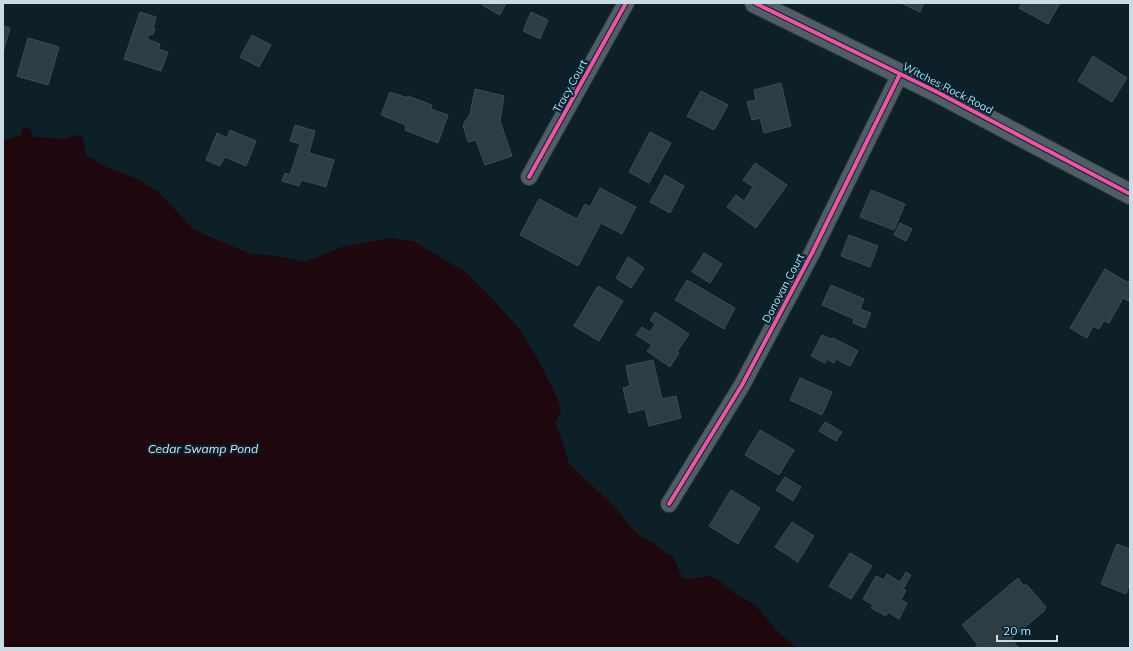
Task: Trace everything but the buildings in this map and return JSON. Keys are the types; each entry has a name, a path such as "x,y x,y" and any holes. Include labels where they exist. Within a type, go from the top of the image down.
{"street":[{"name":"Tracy Court","path":"529,177 626,3"},
{"name":"Witches Rock Road","path":"755,3 900,74 1130,194"},
{"name":"Donovan Court","path":"669,504 749,371 812,253 900,74"}],"water":[{"name":"Cedar Swamp Pond","path":"23,127 30,129 34,137 65,139 74,135 83,137 86,155 106,167 140,180 159,193 194,230 251,254 276,256 305,262 342,247 389,238 413,241 467,273 492,298 519,329 539,361 557,397 561,412 555,423 559,431 569,464 613,505 636,533 674,557 682,578 688,579 710,576 717,579 738,596 753,603 781,635 798,648 3,648 3,141 21,135"}],"cycle path":[{"path":"529,177 626,3"},
{"path":"755,3 935,91 1130,194"},
{"path":"669,504 742,385 812,253 900,74"}]}
